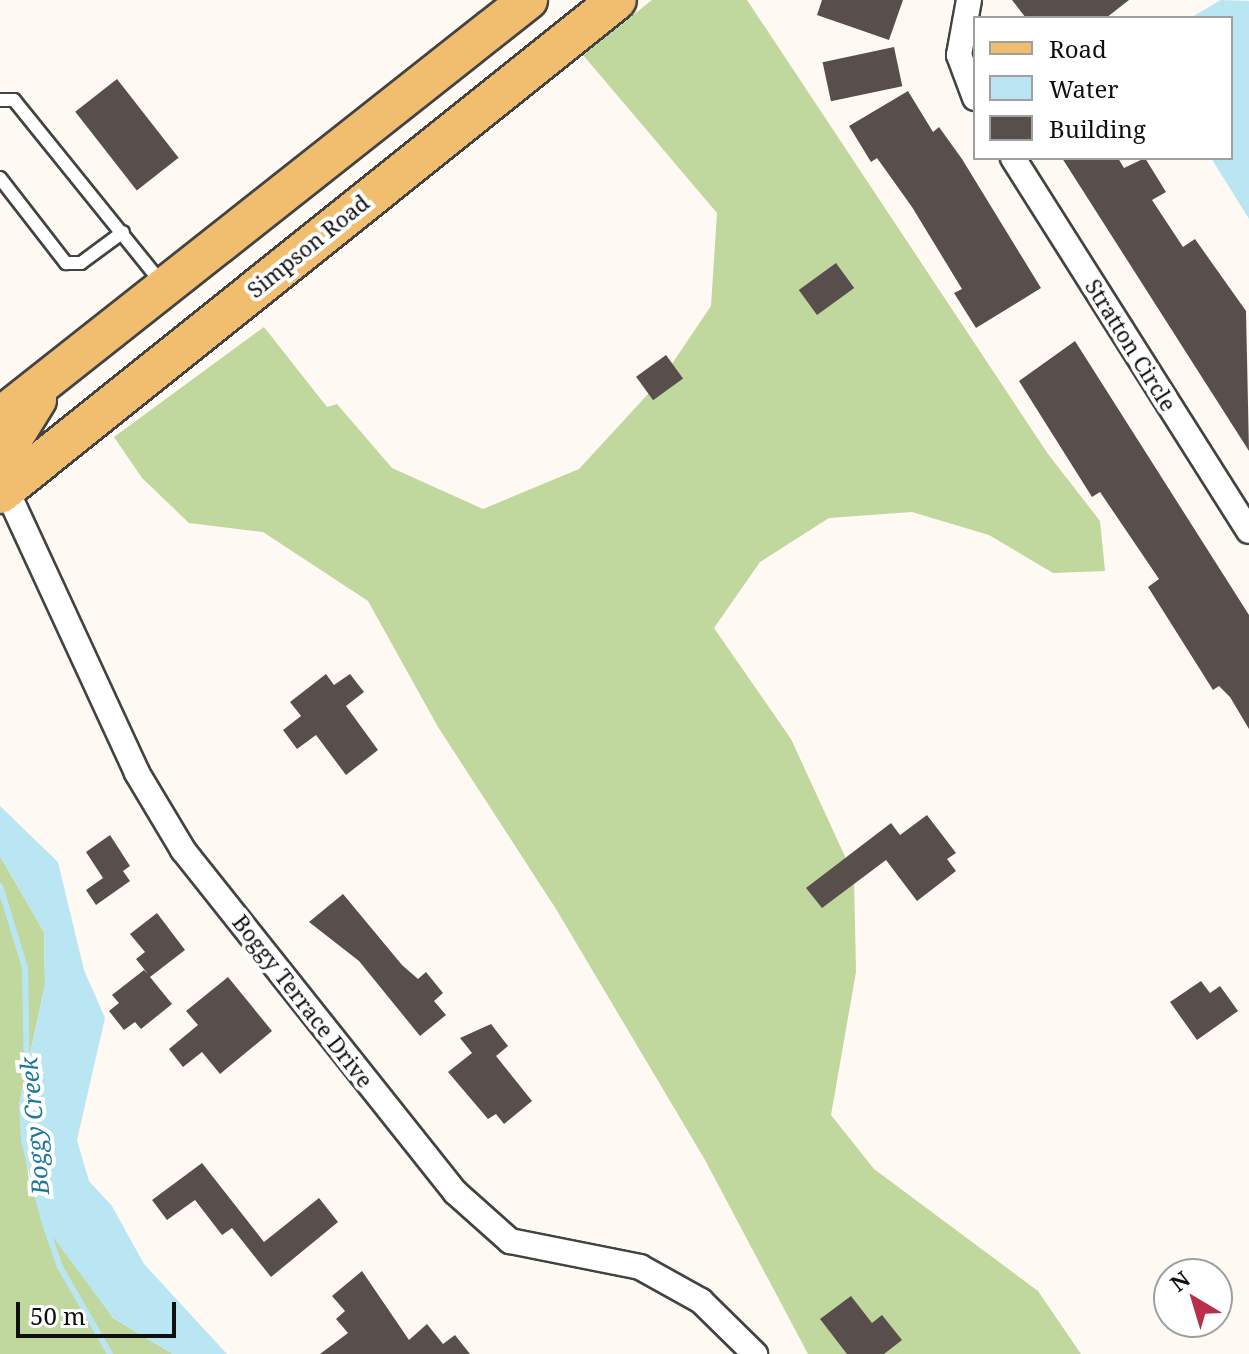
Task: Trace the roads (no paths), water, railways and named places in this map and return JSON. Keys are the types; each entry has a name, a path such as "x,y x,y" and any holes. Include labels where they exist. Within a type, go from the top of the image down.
{"main road":[{"path":"0,417 163,285 528,0"},
{"name":"Simpson Road","path":"3,491 617,0"},
{"path":"359,205 398,149 401,135 389,109"},
{"path":"3,491 2,470 18,424 75,356"}],"street":[{"path":"969,0 959,55 973,93"},
{"name":"Stratton Circle","path":"1014,160 1249,531"},
{"name":"Boggy Terrace Drive","path":"3,491 137,773 183,850 455,1192 510,1241 640,1267 701,1301 755,1354"}],"lane":[{"path":"0,100 14,100 163,285"},
{"path":"0,178 66,263 81,263 123,232"}],"water":[{"path":"1221,0 1249,1 1249,219 1212,160 1233,160 1233,16 1193,16"},
{"path":"0,806 58,862 84,970 105,1018 77,1140 89,1181 112,1206 144,1264 227,1354 173,1354 113,1318 41,1221 21,1141 19,1105 45,985 44,932 0,856"}],"waterway":[{"name":"Boggy Creek","path":"0,886 25,968 27,1079"},
{"name":"Boggy Creek","path":"45,1224 60,1267 110,1354"}]}
